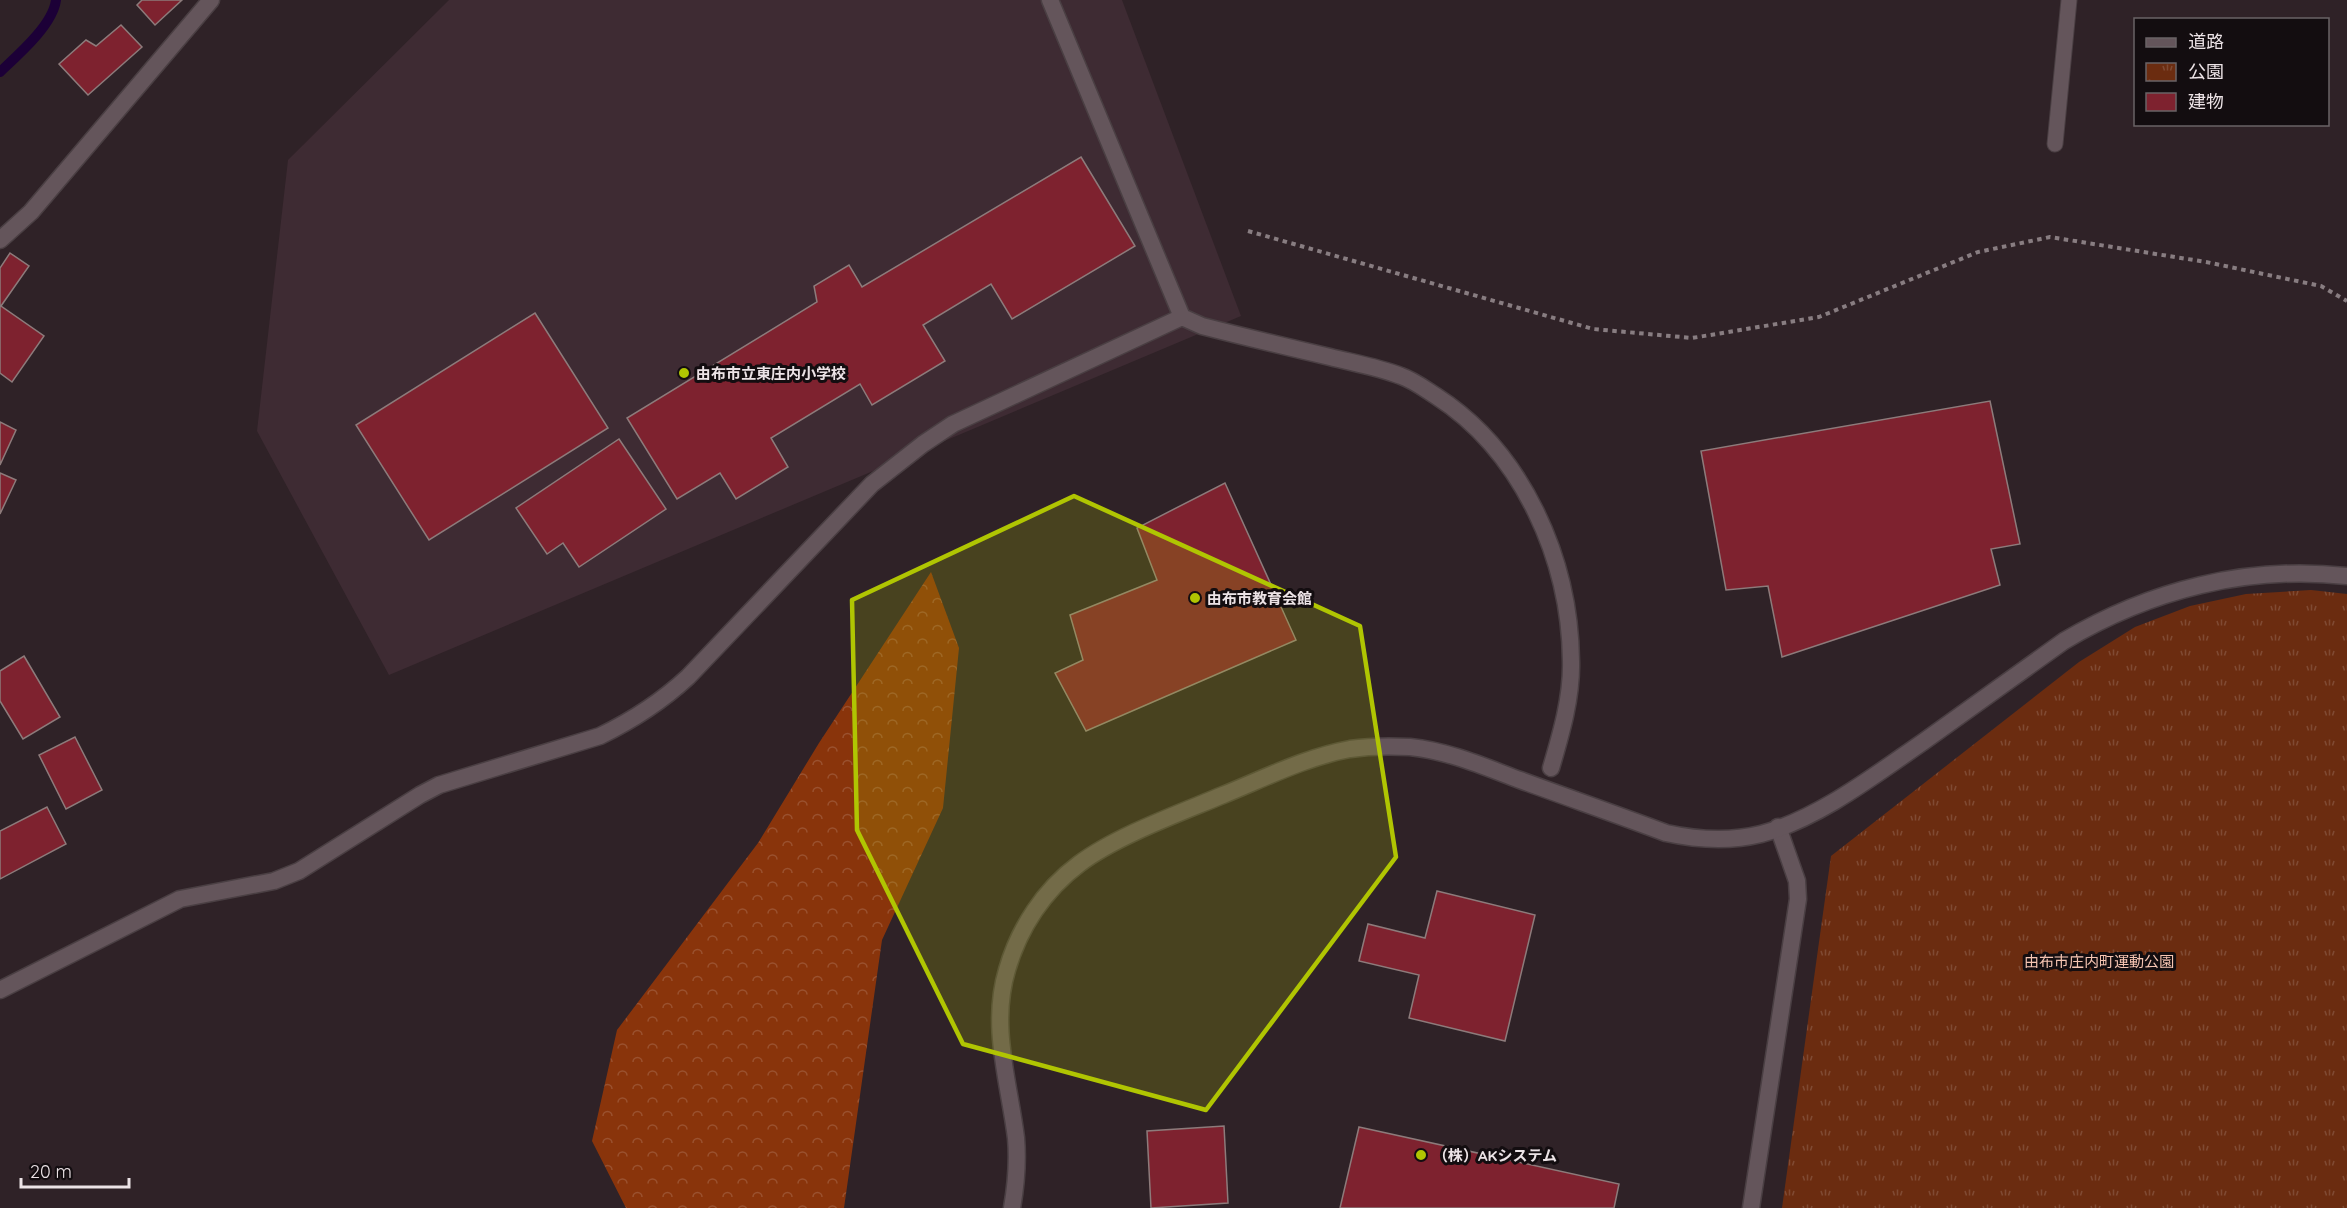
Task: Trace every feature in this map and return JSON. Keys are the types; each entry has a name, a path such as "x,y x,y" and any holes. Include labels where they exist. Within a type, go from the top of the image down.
{"street":[{"path":"0,240 31,212 212,0"},
{"path":"1050,0 1182,317 1202,326 1402,376 1455,408 1479,429 1499,453 1532,505 1556,562 1564,592 1572,663 1568,699 1551,768"},
{"path":"0,990 180,899 274,881 298,871 439,785 600,736 622,725 660,702 681,683 873,484 923,444 953,424 1182,317"},
{"path":"1012,1208 1016,1172 1016,1140 1001,1040 1002,995 1006,972 1013,950 1028,920 1049,893 1080,862 1113,844 1181,813 1317,758 1351,749 1382,746 1412,748 1464,759 1666,833 1714,840 1739,838 1778,828 1817,811 1883,770 2064,641 2125,610 2190,587 2236,577 2298,573 2347,576"},
{"path":"1751,1208 1798,900 1797,881 1778,828"}],"lane":[{"path":"2055,144 2069,0"}],"path":[{"path":"1248,231 1593,329 1692,338 1819,317 1978,252 2050,237 2206,262 2321,286 2347,301"}],"highlighted area":[{"path":"1074,496 1360,626 1396,857 1206,1110 963,1044 857,830 852,600"}],"shaded area":[{"name":"由布市立東庄内小学校","path":"449,0 1122,0 1241,316 389,675 257,431 288,160"}],"green space":[{"path":"931,572 959,648 943,808 882,940 844,1208 626,1208 592,1141 617,1030 758,843 819,743"},
{"name":"由布市庄内町運動公園","path":"2311,590 2347,594 2347,1208 1782,1208 1831,856 2079,662 2135,627 2190,606 2246,594"}],"building":[{"path":"142,0 182,0 155,25 137,5"},
{"path":"121,25 142,47 88,95 59,64 86,40 96,46"},
{"path":"1081,157 1135,246 1012,319 991,284 923,325 945,361 872,405 860,384 771,438 788,467 736,499 720,473 677,499 627,418 817,302 814,286 849,265 862,287"},
{"path":"10,253 29,266 1,306 44,336 12,382 0,373 0,268"},
{"path":"535,313 608,428 429,540 356,425"},
{"path":"1990,401 2020,544 1991,549 2000,585 1782,657 1768,586 1726,590 1701,451"},
{"path":"0,422 16,430 0,465"},
{"path":"619,439 666,509 579,567 563,543 547,554 516,508"},
{"path":"0,473 16,480 0,514"},
{"name":"由布市教育会館","path":"1225,483 1296,640 1086,731 1055,673 1083,660 1070,615 1157,580 1137,528"},
{"path":"24,656 60,717 23,739 0,701 0,671"},
{"path":"75,737 102,790 66,809 39,755"},
{"path":"47,807 66,844 0,879 0,831"},
{"path":"1437,891 1535,915 1505,1041 1409,1018 1419,975 1359,961 1368,924 1425,938"},
{"path":"1224,1126 1228,1203 1151,1208 1147,1131"},
{"name":"（株）AKシステム","path":"1359,1127 1619,1184 1614,1208 1340,1208"}],"waterway":[{"path":"0,72 42,29 49,19 56,0"}],"place":[{"name":"由布市立東庄内小学校","path":"684,373"},
{"name":"由布市教育会館","path":"1195,598"},
{"name":"（株）AKシステム","path":"1421,1155"}]}
